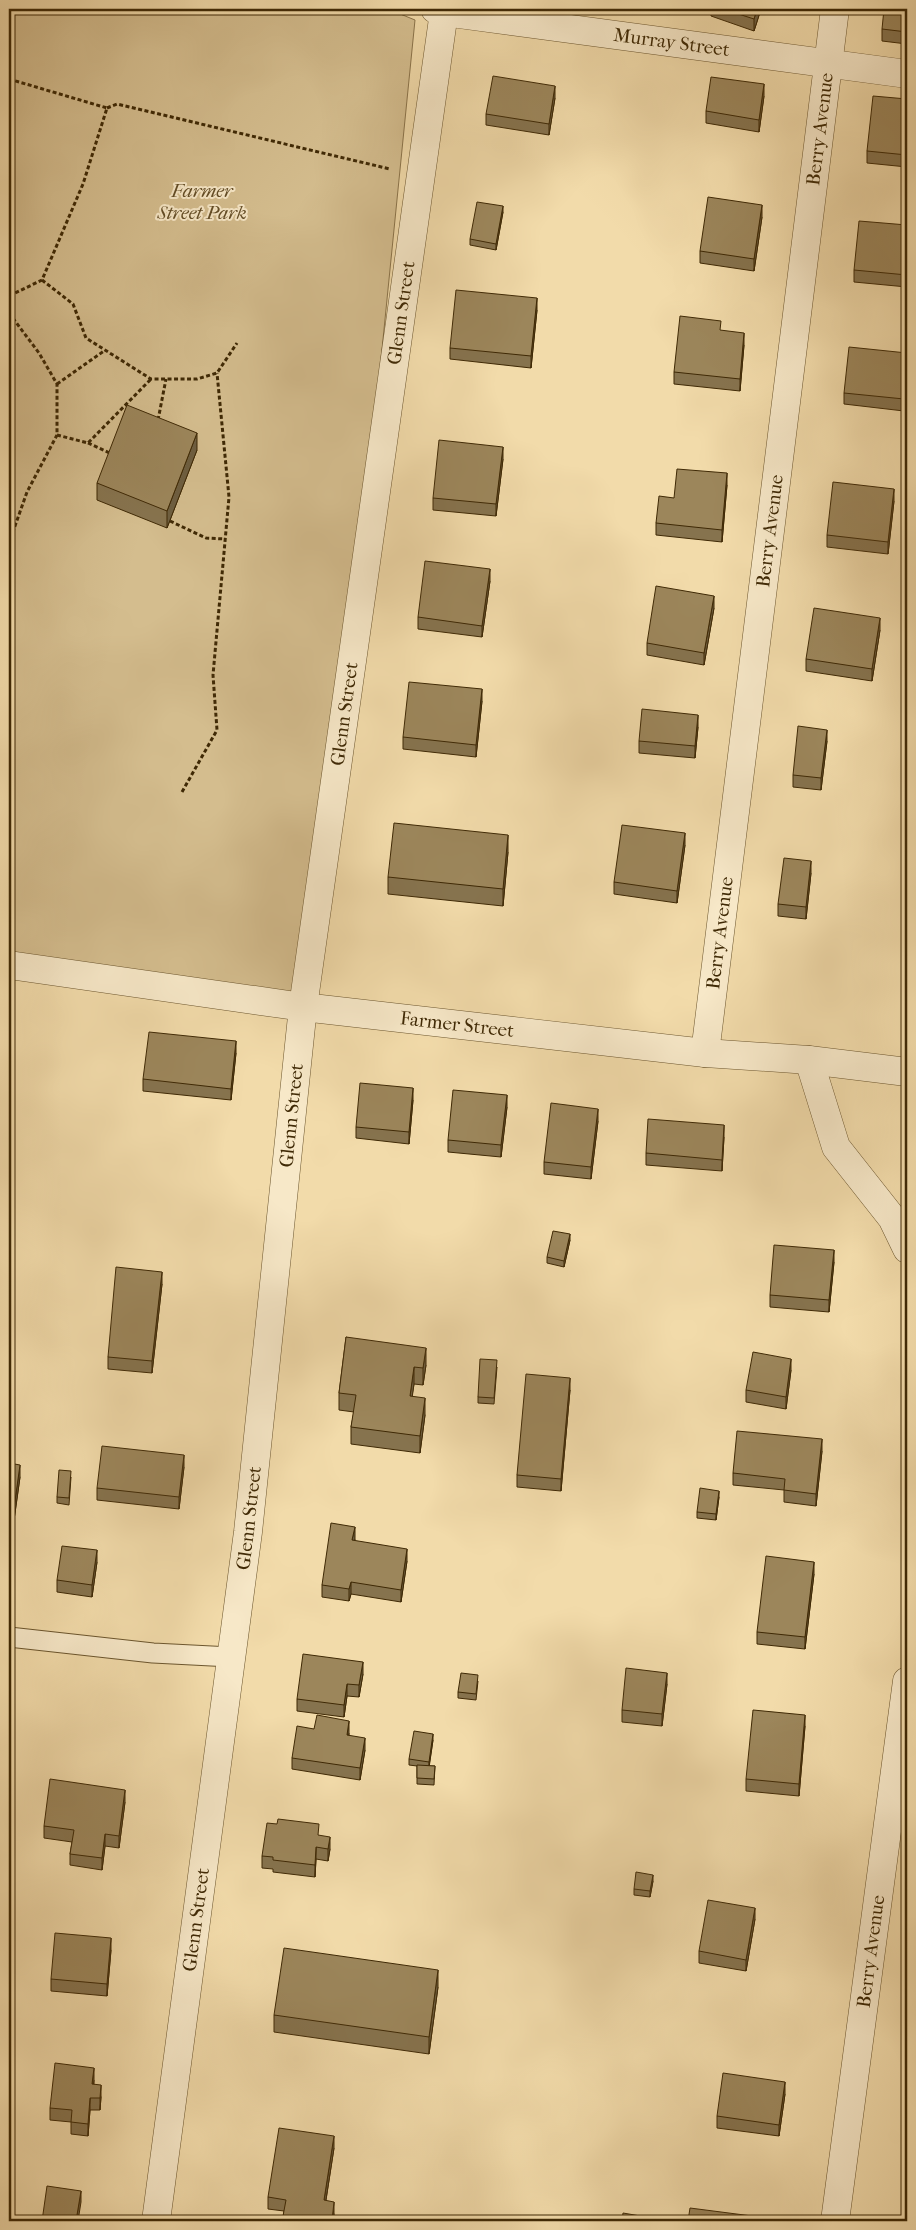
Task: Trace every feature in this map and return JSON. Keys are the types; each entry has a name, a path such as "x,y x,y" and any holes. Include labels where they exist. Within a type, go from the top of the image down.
{"street":[{"name":"Berry Avenue","path":"705,1053 835,9"},
{"name":"Murray Street","path":"439,10 907,74"},
{"name":"Glenn Street","path":"156,2221 249,1523 303,1007 439,10"},
{"name":"Farmer Street","path":"9,965 303,1007 705,1053 809,1060 907,1072"},
{"path":"809,1060 836,1147 892,1218 907,1249"},
{"name":"Berry Avenue","path":"835,2221 907,1681"}],"lane":[{"path":"9,1637 152,1653 231,1657"}],"path":[{"path":"9,79 107,108 117,104 397,171"},
{"path":"9,296 42,280 83,184 107,108"},
{"path":"42,280 73,304 86,338 104,351 151,378 197,379 217,373"},
{"path":"9,313 39,353 57,384 57,435 27,492 9,543"},
{"path":"182,792 217,730 213,675 229,497 217,373 237,343"},
{"path":"57,384 104,351"},
{"path":"88,443 151,378"},
{"path":"157,424 166,378"},
{"path":"57,435 88,443 114,455"},
{"path":"170,520 206,538 225,539"}],"green space":[{"name":"Farmer Street Park","path":"9,9 388,9 415,20 316,1008 9,969"}],"building":[{"path":"723,9 757,9 754,19"},
{"path":"884,9 907,9 907,32 882,29"},
{"path":"493,76 555,86 549,124 486,114"},
{"path":"711,77 764,84 759,120 706,111"},
{"path":"873,96 907,99 907,155 867,151"},
{"path":"708,197 762,205 754,259 700,251"},
{"path":"477,202 503,206 496,244 470,239"},
{"path":"859,221 907,225 907,275 854,270"},
{"path":"456,290 537,298 531,356 450,348"},
{"path":"680,316 721,321 720,330 744,333 740,379 674,372"},
{"path":"849,347 907,353 904,399 844,393"},
{"path":"127,405 197,433 167,511 97,483"},
{"path":"439,440 503,447 496,504 433,498"},
{"path":"677,469 727,473 722,530 656,523 659,496 674,498"},
{"path":"833,482 894,489 888,542 827,535"},
{"path":"425,561 490,569 482,626 418,617"},
{"path":"656,586 714,596 704,653 647,643"},
{"path":"814,608 880,618 872,669 806,659"},
{"path":"409,682 482,689 476,745 403,737"},
{"path":"642,709 698,715 695,746 639,741"},
{"path":"798,726 827,730 821,778 793,775"},
{"path":"394,823 508,835 503,889 388,877"},
{"path":"622,825 685,833 677,891 614,882"},
{"path":"784,858 811,861 806,907 778,904"},
{"path":"149,1032 236,1041 231,1089 143,1079"},
{"path":"360,1083 413,1088 409,1132 356,1127"},
{"path":"453,1090 507,1095 501,1145 448,1140"},
{"path":"551,1103 598,1109 591,1167 544,1162"},
{"path":"648,1119 724,1125 722,1160 646,1153"},
{"path":"553,1231 570,1234 564,1261 547,1257"},
{"path":"774,1245 834,1250 829,1300 770,1295"},
{"path":"116,1267 162,1272 152,1361 108,1357"},
{"path":"346,1337 426,1348 423,1368 414,1367 410,1396 425,1398 420,1436 351,1427 356,1395 339,1393"},
{"path":"753,1352 791,1359 786,1397 746,1390"},
{"path":"480,1359 497,1360 494,1398 478,1397"},
{"path":"526,1374 570,1378 561,1479 517,1475"},
{"path":"737,1431 822,1439 816,1494 784,1490 785,1479 733,1473"},
{"path":"102,1446 184,1455 179,1497 97,1488"},
{"path":"9,1463 20,1465 14,1508 9,1507"},
{"path":"59,1470 71,1471 69,1498 57,1497"},
{"path":"700,1488 719,1491 716,1514 697,1512"},
{"path":"331,1523 355,1527 352,1540 407,1549 401,1590 351,1582 349,1589 322,1585"},
{"path":"62,1546 97,1550 92,1585 57,1580"},
{"path":"766,1556 814,1562 805,1637 757,1632"},
{"path":"303,1654 363,1662 359,1685 347,1684 344,1705 297,1699"},
{"path":"626,1668 667,1673 662,1714 622,1710"},
{"path":"461,1673 478,1675 476,1694 458,1692"},
{"path":"753,1710 805,1715 799,1784 746,1779"},
{"path":"317,1715 349,1721 347,1735 365,1738 360,1768 292,1758 297,1726 314,1729"},
{"path":"414,1731 433,1734 429,1762 409,1759"},
{"path":"417,1765 435,1766 434,1779 417,1778"},
{"path":"50,1779 125,1790 119,1836 105,1834 102,1858 70,1854 74,1830 44,1826"},
{"path":"278,1819 319,1824 318,1835 330,1837 328,1849 316,1847 315,1865 273,1860 273,1857 262,1856 267,1823 277,1824"},
{"path":"636,1872 653,1875 650,1891 634,1889"},
{"path":"708,1900 755,1908 746,1960 699,1951"},
{"path":"55,1933 111,1938 107,1984 51,1979"},
{"path":"284,1948 438,1970 429,2037 274,2015"},
{"path":"55,2063 94,2068 92,2084 101,2085 100,2098 90,2098 88,2124 71,2122 72,2110 50,2108"},
{"path":"723,2073 785,2082 779,2125 717,2116"},
{"path":"279,2128 334,2136 324,2200 334,2202 332,2221 315,2221 283,2216 286,2200 268,2197"},
{"path":"47,2186 81,2191 76,2221 42,2221"},
{"path":"690,2208 752,2216 751,2221 688,2221"},
{"path":"623,2213 652,2218 651,2221 622,2221"}]}
